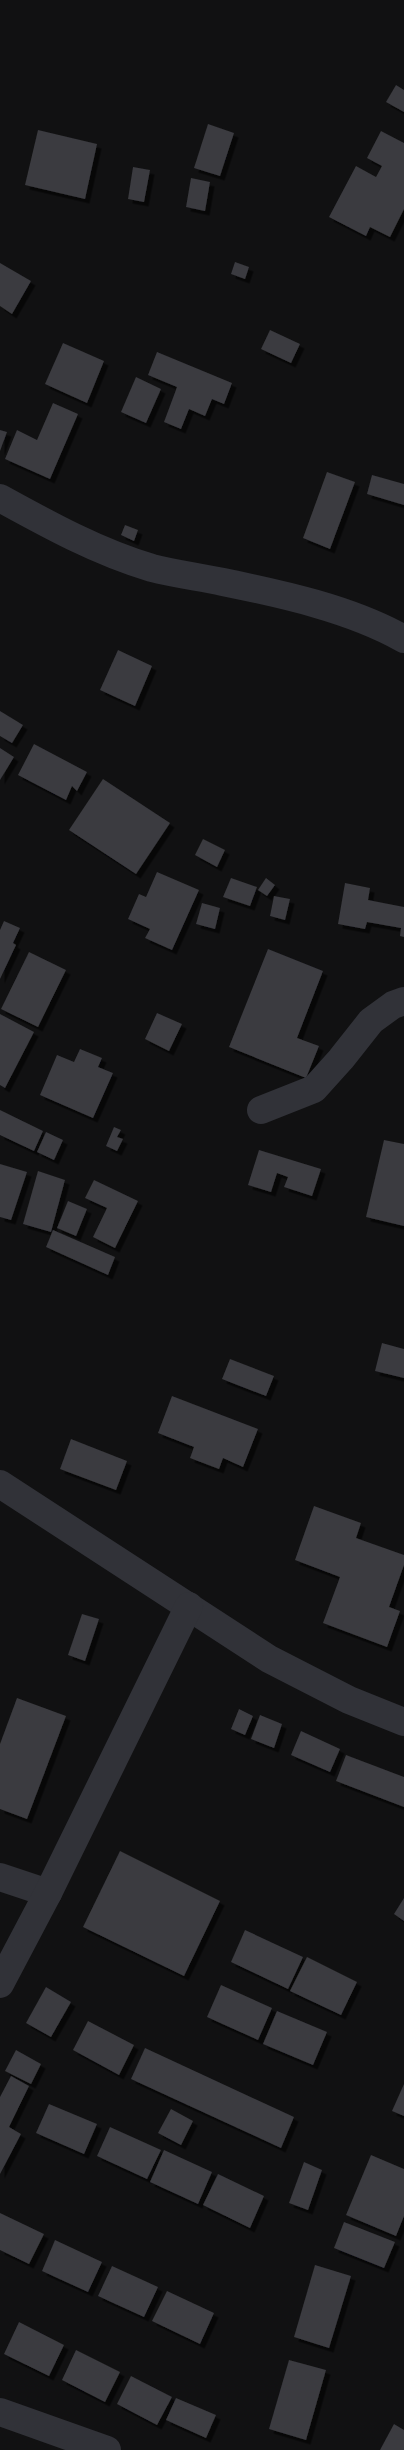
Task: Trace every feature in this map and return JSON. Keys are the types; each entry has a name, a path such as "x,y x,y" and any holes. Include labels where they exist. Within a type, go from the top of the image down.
{"street":[{"path":"0,498 77,540 153,568 258,589 347,614 389,630 404,639"},
{"path":"261,1110 314,1089 341,1060 371,1021 404,1000"},
{"path":"0,1484 269,1659 350,1700 404,1722"},
{"path":"0,1984 48,1893 189,1606"},
{"path":"0,1877 48,1893"},
{"path":"0,2412 107,2450"}],"building":[{"path":"396,85 404,90 404,112 386,102"},
{"path":"208,124 234,133 220,176 194,168"},
{"path":"38,130 97,144 85,199 25,185"},
{"path":"381,131 404,143 404,209 390,237 370,227 366,236 329,217 356,166 376,177 382,166 367,158"},
{"path":"133,167 150,170 144,202 128,199"},
{"path":"191,178 210,182 205,211 186,207"},
{"path":"235,262 249,267 245,279 231,274"},
{"path":"0,263 31,281 12,314 0,306"},
{"path":"270,330 300,344 291,363 261,349"},
{"path":"63,343 104,361 87,403 45,384"},
{"path":"157,352 232,383 224,404 212,399 205,416 189,409 181,429 164,422 177,387 148,375"},
{"path":"136,377 161,389 146,423 121,412"},
{"path":"53,403 78,414 50,479 5,459 17,430 37,440"},
{"path":"0,430 7,432 0,451"},
{"path":"327,472 355,482 330,549 303,538"},
{"path":"372,475 404,484 404,505 367,494"},
{"path":"125,525 138,530 134,541 121,535"},
{"path":"118,650 152,666 135,706 100,690"},
{"path":"0,711 23,725 12,743 0,736"},
{"path":"34,744 87,772 77,791 72,786 66,800 18,775"},
{"path":"0,748 14,757 0,780"},
{"path":"103,779 170,823 136,874 69,830"},
{"path":"203,839 225,850 217,867 195,855"},
{"path":"157,872 199,890 172,950 145,938 150,929 128,919 139,894 146,897"},
{"path":"231,878 257,887 250,906 223,897"},
{"path":"266,878 275,885 267,896 258,890"},
{"path":"345,883 370,888 368,900 404,907 404,937 400,936 401,928 367,922 365,929 338,924"},
{"path":"274,896 290,899 285,920 270,916"},
{"path":"202,903 220,908 215,929 196,924"},
{"path":"4,921 20,928 13,943 16,945 0,979 0,930"},
{"path":"268,949 323,971 297,1038 319,1046 306,1078 229,1047"},
{"path":"29,952 66,970 38,1027 1,1009"},
{"path":"157,1013 182,1024 169,1051 145,1039"},
{"path":"0,1014 34,1032 5,1088 0,1085"},
{"path":"80,1049 102,1058 98,1067 113,1073 93,1118 40,1095 57,1055 74,1062"},
{"path":"0,1110 43,1131 34,1151 0,1135"},
{"path":"114,1127 121,1130 117,1137 123,1139 117,1151 106,1146"},
{"path":"46,1132 63,1140 54,1160 37,1152"},
{"path":"384,1140 404,1144 404,1226 366,1217"},
{"path":"259,1150 321,1169 312,1196 284,1187 288,1177 277,1173 271,1192 248,1185"},
{"path":"0,1164 27,1172 11,1220 0,1217"},
{"path":"38,1171 65,1180 51,1232 23,1224"},
{"path":"94,1180 138,1201 115,1248 93,1237 107,1208 85,1198"},
{"path":"68,1201 87,1209 76,1236 57,1228"},
{"path":"53,1230 115,1257 108,1275 46,1247"},
{"path":"382,1343 404,1349 404,1378 375,1371"},
{"path":"230,1359 274,1376 266,1396 222,1379"},
{"path":"172,1396 258,1429 243,1467 223,1458 219,1469 190,1458 194,1447 158,1433"},
{"path":"71,1439 127,1461 116,1490 60,1469"},
{"path":"314,1506 361,1523 356,1538 404,1555 404,1565 389,1607 400,1611 387,1647 323,1623 340,1577 295,1560"},
{"path":"82,1614 99,1619 85,1661 68,1655"},
{"path":"17,1698 66,1716 27,1819 0,1809 0,1744"},
{"path":"239,1709 253,1716 245,1735 231,1729"},
{"path":"260,1715 282,1724 274,1748 251,1739"},
{"path":"301,1731 340,1749 330,1772 291,1755"},
{"path":"346,1755 404,1777 404,1807 336,1781"},
{"path":"120,1851 220,1901 184,1976 83,1927"},
{"path":"404,1898 404,1921 394,1914"},
{"path":"245,1930 303,1957 288,1989 231,1962"},
{"path":"307,1957 357,1982 341,2015 290,1991"},
{"path":"221,1985 272,2008 258,2040 207,2017"},
{"path":"46,1987 71,2002 51,2037 26,2023"},
{"path":"277,2011 327,2032 313,2065 263,2044"},
{"path":"88,2021 134,2045 119,2075 73,2050"},
{"path":"145,2048 294,2117 281,2148 131,2079"},
{"path":"16,2050 41,2064 31,2084 5,2071"},
{"path":"11,2076 29,2086 9,2127 21,2134 0,2174 0,2097"},
{"path":"404,2084 404,2116 392,2111"},
{"path":"49,2104 97,2124 84,2154 36,2133"},
{"path":"171,2109 193,2121 181,2145 158,2133"},
{"path":"110,2127 161,2150 147,2179 97,2156"},
{"path":"164,2150 212,2172 198,2204 150,2182"},
{"path":"371,2155 404,2169 404,2216 396,2236 346,2215"},
{"path":"304,2162 322,2170 308,2210 289,2203"},
{"path":"218,2174 264,2196 250,2228 203,2205"},
{"path":"0,2213 44,2234 29,2264 0,2250"},
{"path":"344,2222 395,2242 384,2268 334,2248"},
{"path":"55,2240 102,2262 88,2292 42,2271"},
{"path":"315,2265 351,2276 329,2348 294,2337"},
{"path":"112,2266 158,2287 144,2317 98,2296"},
{"path":"167,2291 214,2313 200,2344 152,2321"},
{"path":"19,2322 64,2345 49,2376 4,2354"},
{"path":"76,2350 120,2372 105,2402 62,2380"},
{"path":"289,2360 326,2370 306,2440 269,2429"},
{"path":"131,2376 172,2397 157,2425 117,2404"},
{"path":"176,2398 216,2415 206,2438 166,2420"},
{"path":"394,2424 404,2430 404,2450 380,2450"}]}
